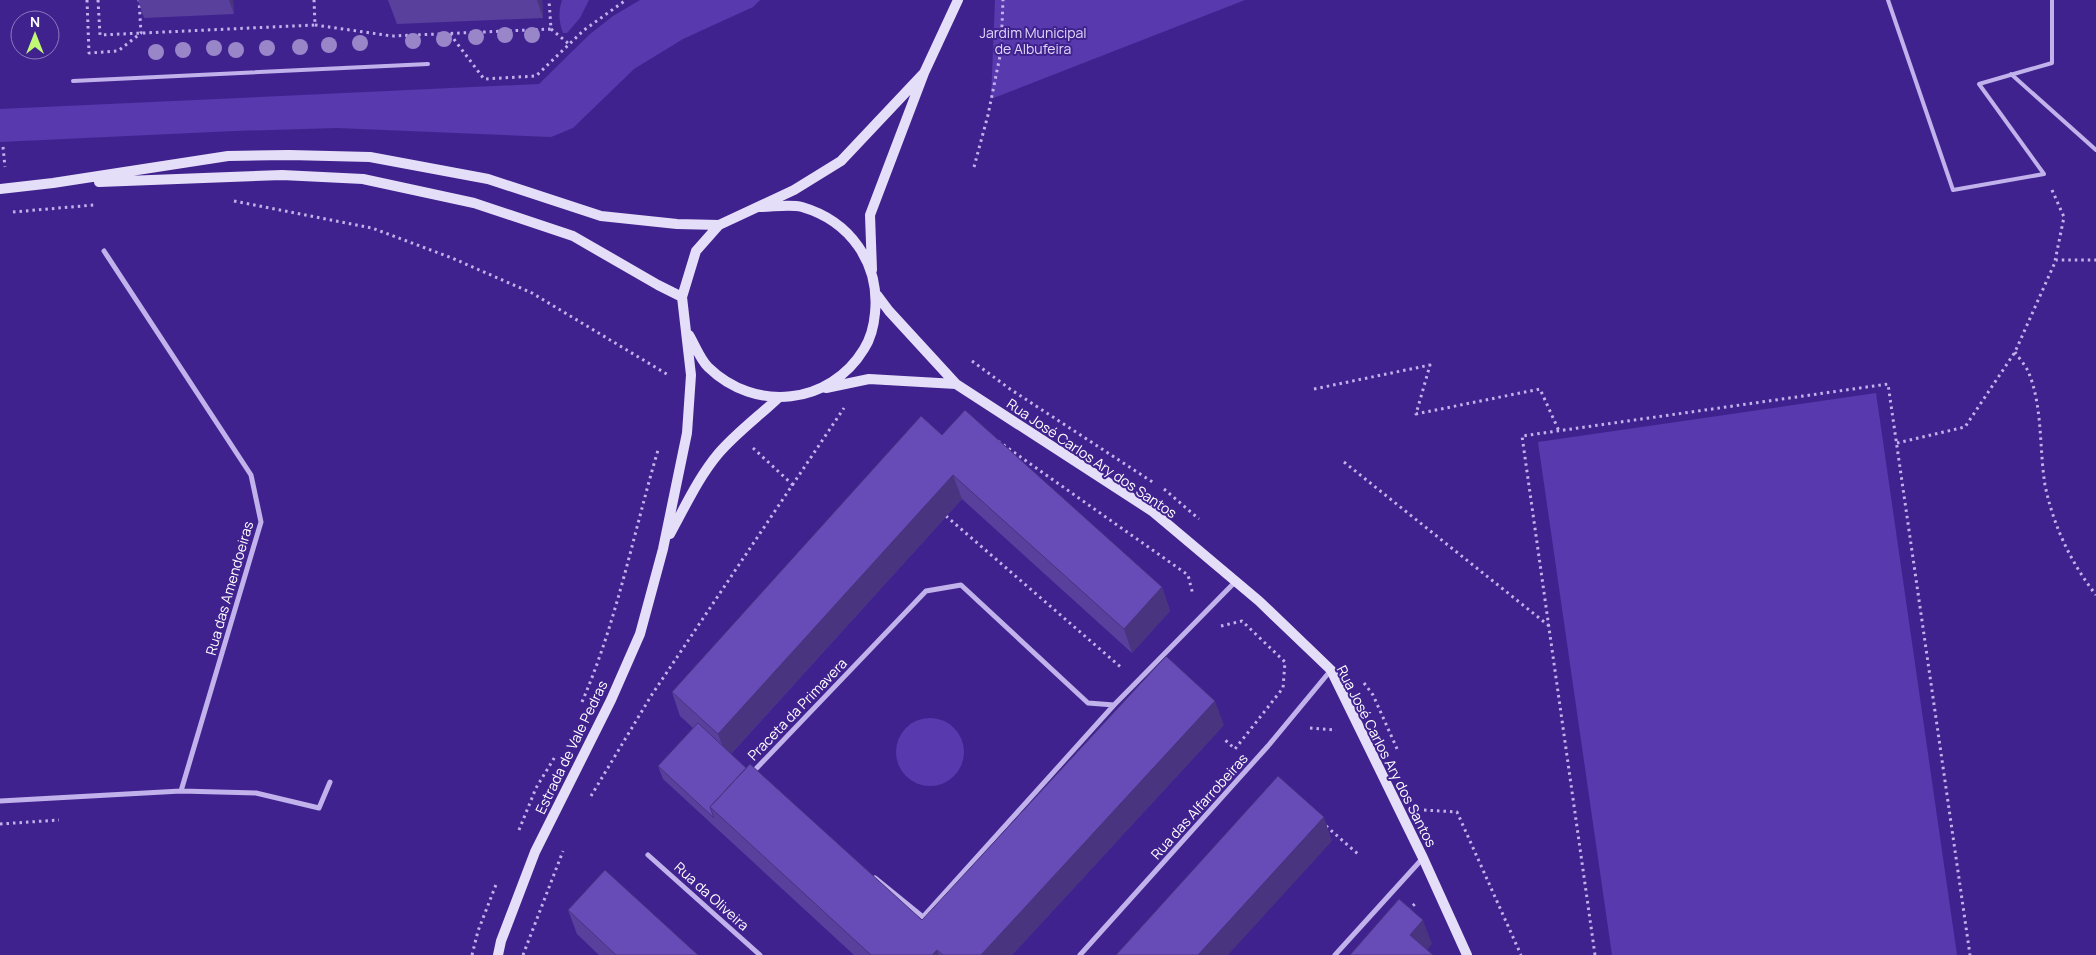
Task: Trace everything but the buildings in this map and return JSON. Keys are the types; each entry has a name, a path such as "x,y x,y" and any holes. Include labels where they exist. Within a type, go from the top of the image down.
{"street":[{"path":"819,390 847,371 865,348 874,325 877,295 872,273 870,215 924,73 958,0"},
{"path":"53,183 282,175 364,179 474,203 574,236 682,297 696,251 719,225 794,190 841,161 924,73"},
{"path":"0,189 53,183 228,156 289,155 370,158 488,179 602,216 677,224 719,225"},
{"path":"755,207 801,207 831,219 857,243 872,273"},
{"name":"Rua das Amendoeiras","path":"104,251 251,475 262,522 181,791"},
{"name":"Rua José Carlos Ary dos Santos","path":"877,295 890,312 956,384 1152,512 1259,601 1331,670 1423,858 1466,955"},
{"name":"Estrada de Vale Pedras","path":"498,955 501,941 535,852 611,700 640,634 663,549 687,433 691,375 682,297"},
{"path":"686,330 707,366 729,384 752,394 778,398 869,379 956,384"},
{"name":"Estrada de Vale Pedras","path":"663,549 694,488 718,455 778,398"},
{"path":"870,874 923,917 1114,705 1236,581"},
{"name":"Praceta da Primavera","path":"758,781 750,775 926,591 961,585 1088,703 1114,705"},
{"name":"Rua das Alfarrobeiras","path":"1080,955 1268,746 1331,670"},
{"path":"0,801 181,791 256,793 319,808 330,782"},
{"name":"Rua da Oliveira","path":"648,854 760,955"},
{"path":"1335,955 1423,858"}],"lane":[{"path":"1888,0 1953,190 2044,174 1979,84 2052,64 2052,0"},
{"path":"73,81 428,64"},
{"path":"2011,74 2096,150"}],"path":[{"path":"87,0 90,52 118,52 141,33"},
{"path":"98,0 100,35 315,25 392,36 551,28"},
{"path":"139,0 141,33"},
{"path":"314,0 315,25"},
{"path":"549,0 551,28 569,44"},
{"path":"450,33 484,79 536,76 597,20 626,0"},
{"path":"974,167 988,115 1001,51 1003,0"},
{"path":"94,52 95,58"},
{"path":"1897,443 1965,427 2015,352 2055,263 2064,217 2044,174"},
{"path":"232,201 372,228 452,258 532,293 677,380"},
{"path":"9,213 97,205"},
{"path":"2055,263 2056,260 2096,260"},
{"path":"2015,352 2028,371 2036,398 2046,486 2061,537 2083,578 2096,595"},
{"path":"1314,389 1430,365 1416,414 1540,389 1559,431"},
{"path":"1596,955 1522,436 1888,384 1970,955"},
{"path":"586,804 604,770 650,696 847,404"},
{"path":"994,438 1188,575 1194,598"},
{"path":"580,707 599,664 613,619 660,446"},
{"path":"1344,462 1548,625"},
{"path":"946,516 1126,672"},
{"path":"1215,627 1242,621 1286,662 1283,688 1235,748 1223,738"},
{"path":"1303,734 1309,728 1336,730 1340,739"},
{"path":"518,832 536,788 560,748"},
{"path":"0,824 69,819"},
{"path":"1323,824 1359,855"},
{"path":"523,955 565,846"},
{"path":"472,955 478,931 500,876"},
{"path":"1404,914 1417,901"}],"green space":[{"path":"562,0 589,0 580,18 567,33 563,33 560,21"},
{"path":"640,0 760,0 753,7 683,39 634,69 573,128 551,137 337,128 0,142 0,109 539,84 589,35 613,16"},
{"name":"Jardim Municipal de Albufeira","path":"995,0 1245,0 991,99"},
{"path":"1876,393 1957,955 1612,955 1538,442"},
{"path":"930,718 943,721 954,728 961,739 964,752 961,765 954,776 943,783 930,786 917,783 906,776 899,765 896,752 899,739 906,728 917,721"}]}
